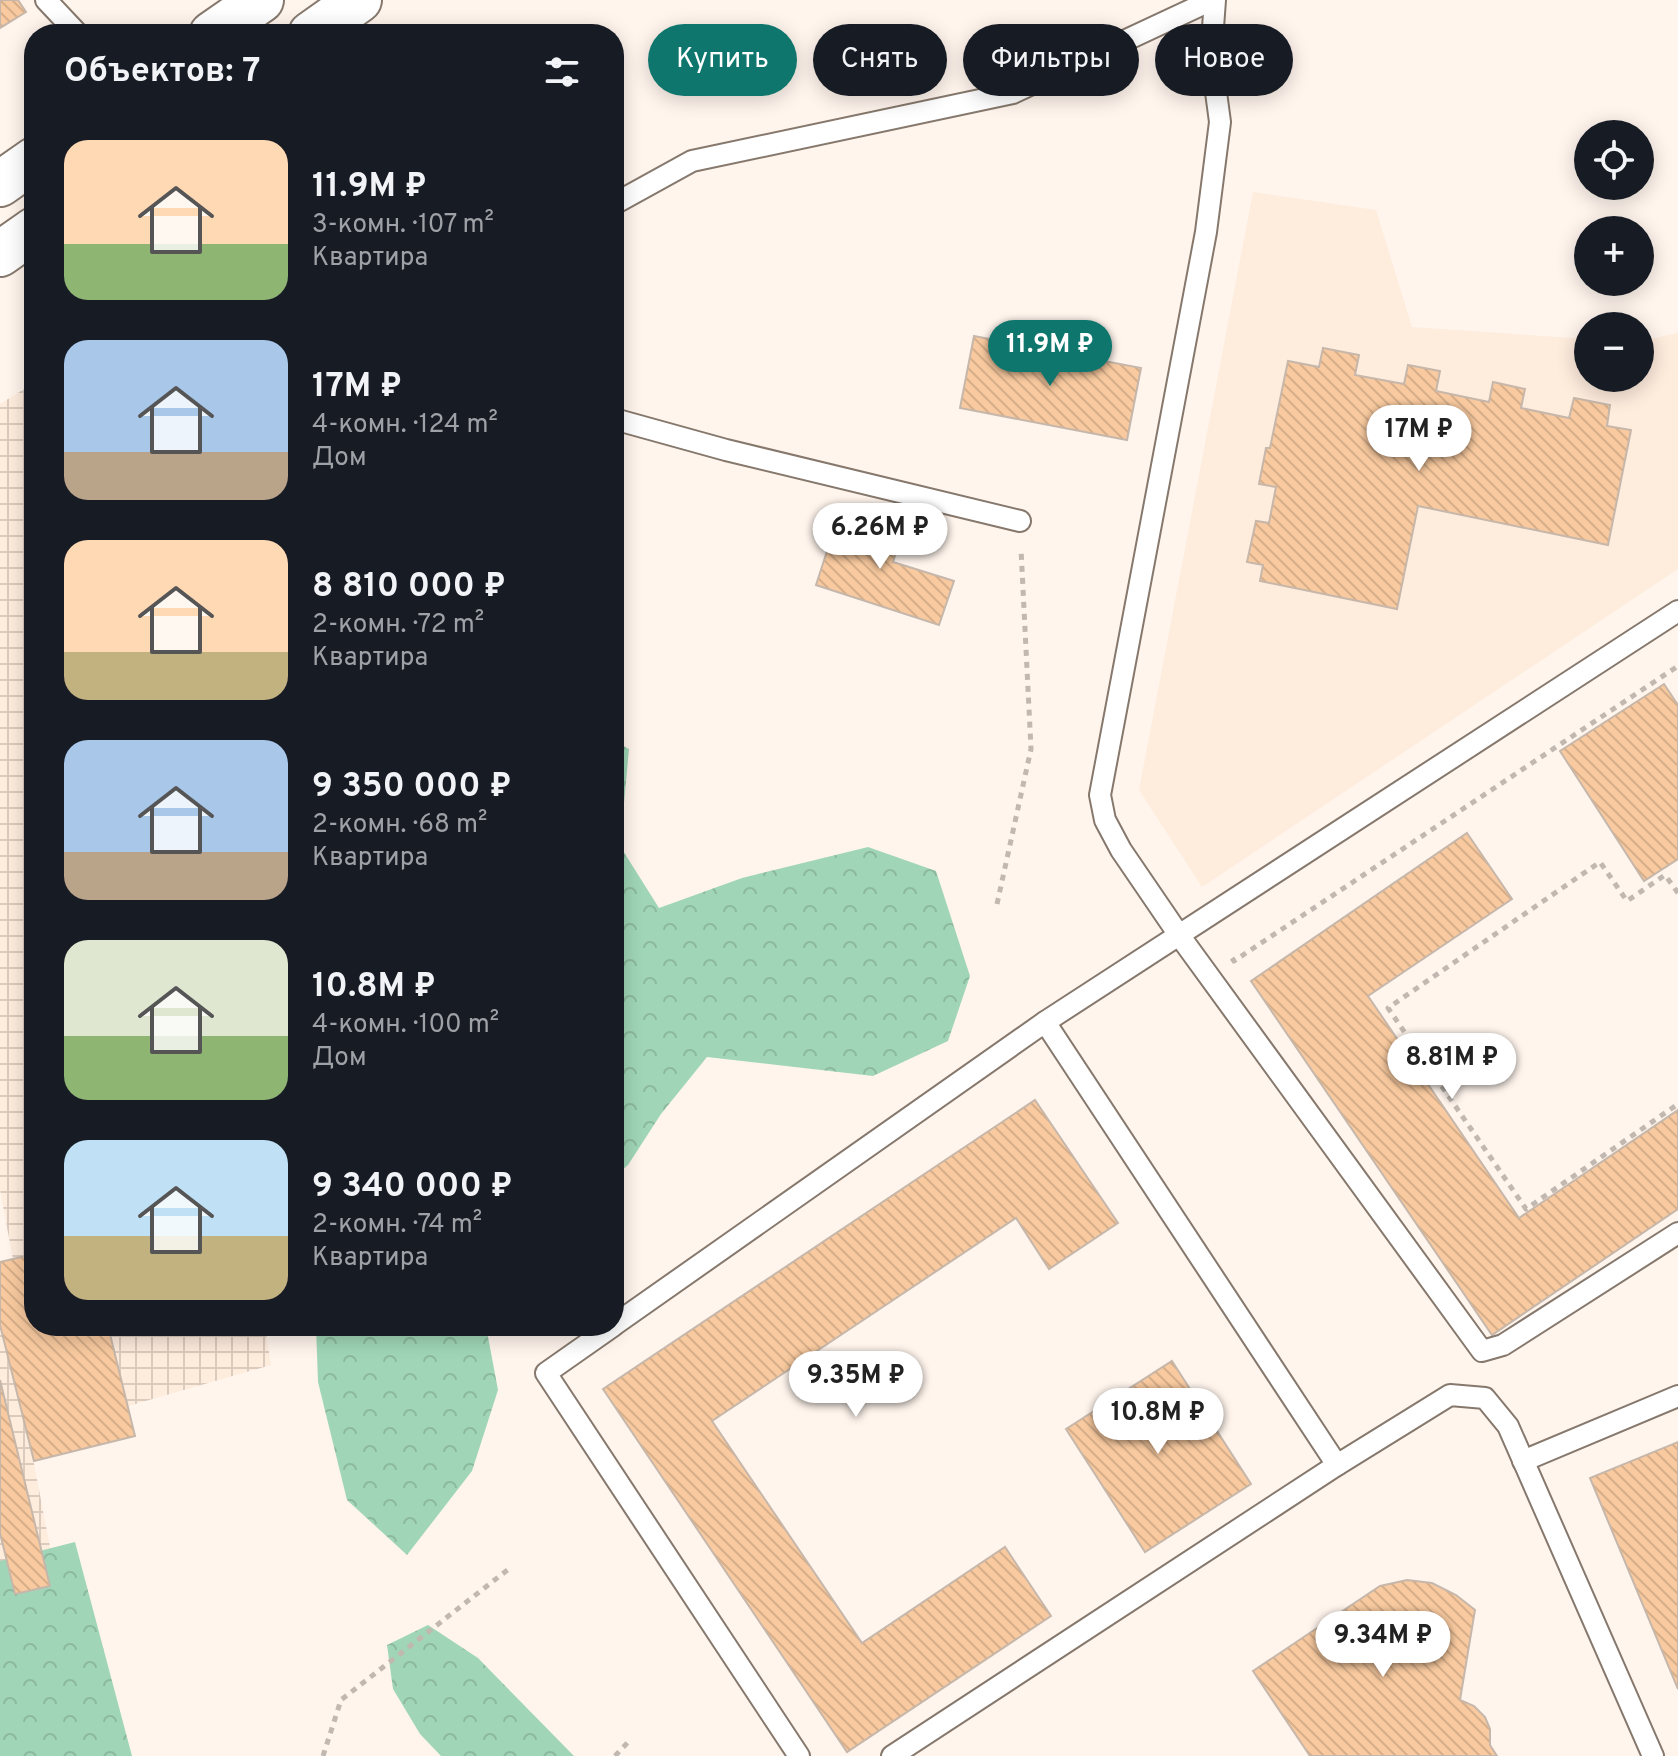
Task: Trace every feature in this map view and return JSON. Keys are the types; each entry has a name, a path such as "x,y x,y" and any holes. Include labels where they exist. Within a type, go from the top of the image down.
{"main road":[{"path":"226,24 261,0"},
{"path":"325,24 359,0"},
{"path":"0,184 24,167"},
{"path":"0,254 24,237"}],"lane":[{"path":"46,0 69,24"},
{"path":"624,198 692,161 1013,93 1213,0 1211,55 1220,122 1206,232 1100,795 1105,820 1121,850 1179,935 1482,1351 1503,1345 1678,1233"},
{"path":"624,422 726,450 1020,521"},
{"path":"624,1318 1045,1022 1678,611"},
{"path":"1045,1022 1337,1465"},
{"path":"599,1336 546,1373 799,1756"},
{"path":"892,1756 1337,1465 1450,1395 1485,1398 1508,1426 1653,1756"},
{"path":"1523,1461 1678,1396"}],"path":[{"path":"997,904 1031,749 1020,521"},
{"path":"1205,917 1234,961 1678,666"},
{"path":"1678,893 1665,875 1627,901 1600,862 1388,1008 1526,1209 1678,1104"},
{"path":"323,1756 341,1700 510,1568"},
{"path":"615,1756 630,1740"}],"shaded area":[{"path":"1253,192 1376,210 1412,327 1574,338 1574,392 1654,392 1654,338 1678,333 1678,569 1202,887 1139,790"},
{"path":"24,389 24,1318 0,1190 0,404"},
{"path":"0,1287 51,1552 0,1563"},
{"path":"27,1336 267,1336 271,1365 45,1430"}],"green space":[{"path":"624,746 629,749 624,803"},
{"path":"868,847 936,871 970,976 948,1041 873,1076 707,1057 661,1114 624,1168 624,852 659,908 742,878"},
{"path":"316,1336 488,1336 498,1390 472,1471 407,1555 347,1500 318,1382"},
{"path":"75,1542 132,1756 0,1756 0,1561"},
{"path":"428,1625 478,1658 574,1756 441,1756 420,1734 393,1689 387,1645"}],"building":[{"path":"0,0 18,0 26,12 0,28"},
{"path":"974,336 1141,368 1127,440 960,408"},
{"path":"1323,348 1359,355 1355,375 1404,384 1408,365 1440,371 1436,391 1489,402 1493,382 1525,389 1521,408 1569,418 1574,398 1610,405 1607,426 1631,430 1608,545 1418,506 1397,609 1260,581 1263,565 1247,562 1256,521 1269,523 1276,487 1259,484 1266,448 1270,448 1288,361 1319,367"},
{"path":"840,511 903,531 893,562 954,581 939,625 816,585"},
{"path":"1664,684 1678,705 1678,859 1644,881 1560,751"},
{"path":"1467,833 1512,899 1368,996 1519,1218 1678,1110 1678,1209 1492,1335 1251,981"},
{"path":"1035,1100 1118,1223 1049,1269 1016,1218 712,1421 862,1643 1005,1547 1051,1616 847,1752 603,1389"},
{"path":"24,1256 24,1336 110,1336 135,1436 34,1461 0,1325 0,1262"},
{"path":"1172,1361 1251,1484 1145,1552 1066,1429"},
{"path":"0,1380 50,1586 15,1594 0,1533"},
{"path":"1678,1442 1678,1689 1590,1478"},
{"path":"1407,1580 1432,1583 1456,1595 1475,1610 1460,1700 1474,1706 1485,1717 1490,1729 1490,1745 1497,1756 1310,1756 1253,1671 1380,1586"}]}
